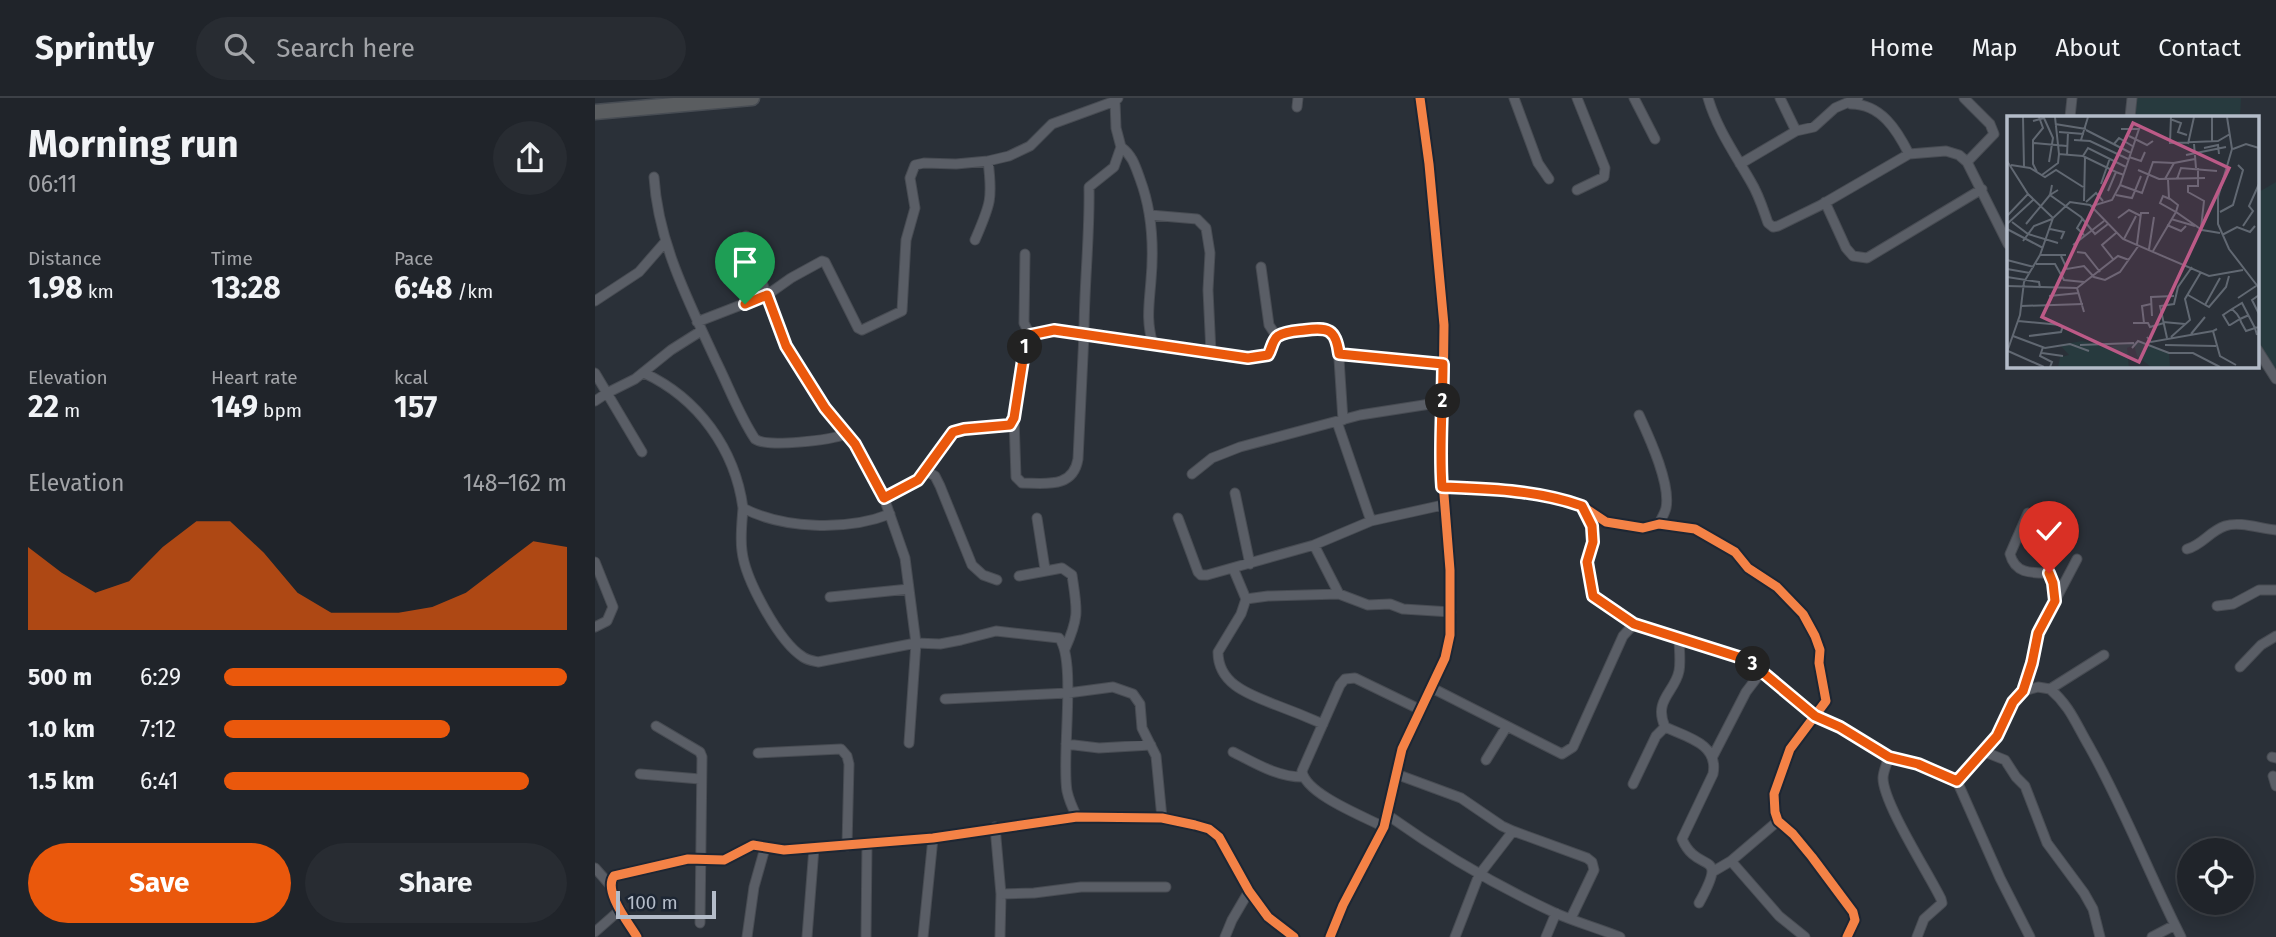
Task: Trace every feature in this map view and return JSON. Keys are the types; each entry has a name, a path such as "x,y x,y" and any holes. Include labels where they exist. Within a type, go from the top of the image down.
{"highway":[{"path":"600,111 752,98"}],"street":[{"path":"1330,937 1389,816 1402,749 1448,648 1451,612 1440,445 1444,325 1420,98"},
{"path":"1514,98 1538,163 1549,179"},
{"path":"1577,98 1605,168 1604,177 1577,190"},
{"path":"1634,98 1655,139"},
{"path":"1708,98 1711,111 1739,164 1752,182 1768,223 1773,226 1786,223 1909,155 1946,151 1959,155 1967,162 2007,242"},
{"path":"1780,98 1796,131"},
{"path":"1964,98 1990,124 1994,134 1967,162"},
{"path":"2070,116 2072,98"},
{"path":"2130,116 2132,98"},
{"path":"697,322 767,295 791,278 824,261 858,328 862,330 902,311 906,240 915,208 910,178 913,168 923,163 988,162 1030,146 1045,130 1063,118 1117,100 1116,128 1121,147 1114,167 1089,187 1090,228 1084,294 1084,334 1078,459 1071,477 1060,483 1022,483 1016,477 1014,418 1026,340 1030,335 1054,330 1084,334 1153,345 1248,358 1264,356 1270,352 1277,337 1296,331 1327,329 1335,338 1339,354 1340,421 1371,521"},
{"path":"1739,164 1796,131 1814,127 1835,108 1853,101 1878,111 1892,125 1909,155"},
{"path":"1121,147 1131,154 1147,198 1150,215 1152,262 1147,315 1153,345"},
{"path":"975,240 991,204 988,162"},
{"path":"655,177 656,201 666,242 697,322 750,432 760,443 835,438 846,434"},
{"path":"1825,202 1846,248 1853,256 1867,258 1982,189"},
{"path":"1150,215 1198,219 1206,228 1210,253 1208,290 1211,353"},
{"path":"746,236 786,346 825,408 855,444 884,498 908,568 916,643 909,743"},
{"path":"595,301 639,272 666,242"},
{"path":"1025,254 1024,323 1030,335"},
{"path":"1261,267 1269,325 1277,337"},
{"path":"595,401 644,373 701,331"},
{"path":"2259,352 2276,379"},
{"path":"1339,354 1443,364"},
{"path":"595,373 642,452"},
{"path":"644,373 681,394 695,408 730,458 743,508 741,551 748,576 757,596 790,646 803,657 818,662 916,643 940,644 996,631 1053,635 1062,641 1068,693 1067,792 1077,817"},
{"path":"1192,474 1212,458 1240,447 1406,406 1443,401"},
{"path":"1639,415 1654,449 1664,487 1666,508 1659,524"},
{"path":"884,498 912,484 926,471 953,432 1010,425 1014,418"},
{"path":"926,471 935,476 940,486 972,565 983,575 997,579"},
{"path":"1442,487 1509,490 1561,499 1582,506 1605,522 1643,528 1659,524 1695,529 1735,552 1748,568 1777,587 1803,614 1819,650 1826,701 1794,741 1774,794 1775,812 1778,821 1794,834 1853,912 1855,920 1847,937"},
{"path":"1235,493 1250,564"},
{"path":"1178,518 1201,575 1314,545 1371,521 1443,505"},
{"path":"1582,506 1592,526 1593,542 1587,562 1593,596 1634,624 1748,660 1815,716 1840,727 1889,757 1918,764 1957,781 2000,878 2030,937"},
{"path":"743,508 761,518 798,525 869,521 890,514"},
{"path":"2028,513 2010,554 2011,561 2026,573 2049,573 2055,601"},
{"path":"1037,518 1045,569"},
{"path":"2186,549 2197,546 2218,529 2228,525 2276,530"},
{"path":"1314,545 1339,594"},
{"path":"1957,781 1997,736 2013,702 2023,691 2038,633 2077,559"},
{"path":"595,562 613,607 607,621 595,627"},
{"path":"1019,576 1045,569 1062,568 1072,575 1076,624 1065,649"},
{"path":"1233,568 1246,599 1241,614 1218,652 1226,677 1248,695 1323,724"},
{"path":"830,597 909,589"},
{"path":"2217,607 2233,604 2259,590 2276,590"},
{"path":"1246,599 1339,594 1368,605 1390,604 1403,608 1451,612"},
{"path":"1432,688 1562,754 1570,750 1623,636 1634,624"},
{"path":"2240,667 2261,645 2276,636"},
{"path":"1665,727 1661,705 1680,668 1679,638"},
{"path":"2050,689 2104,655"},
{"path":"1713,756 1746,692 1762,671"},
{"path":"1384,827 1318,792 1303,777 1303,771 1342,681 1350,678 1421,710"},
{"path":"945,699 1068,693 1112,687 1122,688 1133,694 1140,704 1142,728 1151,745 1158,770 1163,818"},
{"path":"2023,691 2038,687 2050,689 2069,707 2113,788 2161,900 2181,937"},
{"path":"656,726 701,752 699,923"},
{"path":"1486,760 1507,726"},
{"path":"1665,727 1707,748 1713,756 1713,774 1682,839 1686,848 1714,871"},
{"path":"1633,784 1655,736 1665,727"},
{"path":"1066,744 1099,748 1151,745"},
{"path":"758,753 841,749 849,764 847,846"},
{"path":"1233,751 1278,774 1303,777"},
{"path":"1985,751 2005,760 2015,777 2025,786 2047,843 2093,909 2100,937"},
{"path":"1889,757 1882,778 1894,812 1942,903 1924,919 1917,937"},
{"path":"641,774 700,779"},
{"path":"1396,774 1461,798 1502,826 1592,862 1594,870 1571,918"},
{"path":"1389,816 1479,875 1556,913 1620,937"},
{"path":"610,885 618,874 688,859 724,860 753,845 776,850 847,846 933,838 1077,817 1163,818 1209,829 1219,837 1249,891 1268,917 1291,936"},
{"path":"1699,903 1714,871 1731,861 1778,821"},
{"path":"995,827 1001,894 1000,937"},
{"path":"1455,937 1479,875 1513,831"},
{"path":"923,937 933,838"},
{"path":"866,937 867,844"},
{"path":"747,937 754,887 765,848"},
{"path":"807,937 814,848"},
{"path":"1731,861 1779,916 1805,937"},
{"path":"595,868 610,885 637,937"},
{"path":"1001,894 1081,887 1165,887"},
{"path":"1225,937 1231,920 1249,891"},
{"path":"595,932 621,909"},
{"path":"1546,937 1556,913"},
{"path":"2152,937 2175,925"}],"green space":[{"path":"2137,98 2241,98 2240,116 2135,116"},
{"path":"2276,182 2276,372 2259,348 2259,192"}],"cycle path":[{"path":"1330,937 1343,905 1384,827 1402,749 1445,658 1450,635 1450,570 1440,445 1444,325 1420,98"},
{"path":"1442,487 1509,490 1542,495 1582,506 1606,522 1643,528 1659,524 1695,529 1735,552 1748,568 1777,587 1803,614 1820,650 1819,663 1826,701 1790,749 1774,794 1775,812 1778,821 1812,857 1853,912 1855,920 1847,937"},
{"path":"637,937 614,898 611,882 614,876 688,859 724,860 753,845 784,850 933,838 1077,817 1162,818 1209,829 1219,837 1249,891 1268,917 1294,937"}],"route":[{"path":"745,304 767,295 786,346 825,408 855,444 884,498 918,480 953,432 1010,425 1013,422 1026,340 1030,335 1054,330 1248,358 1268,355 1274,339 1281,335 1321,328 1331,332 1338,344 1339,354 1443,364 1440,445 1442,487 1509,490 1561,499 1582,506 1592,526 1593,542 1587,562 1593,596 1634,624 1748,660 1786,693 1804,704 1815,716 1840,727 1889,757 1918,764 1957,781 1997,736 2013,702 2023,691 2038,633 2055,601 2049,573"}]}
